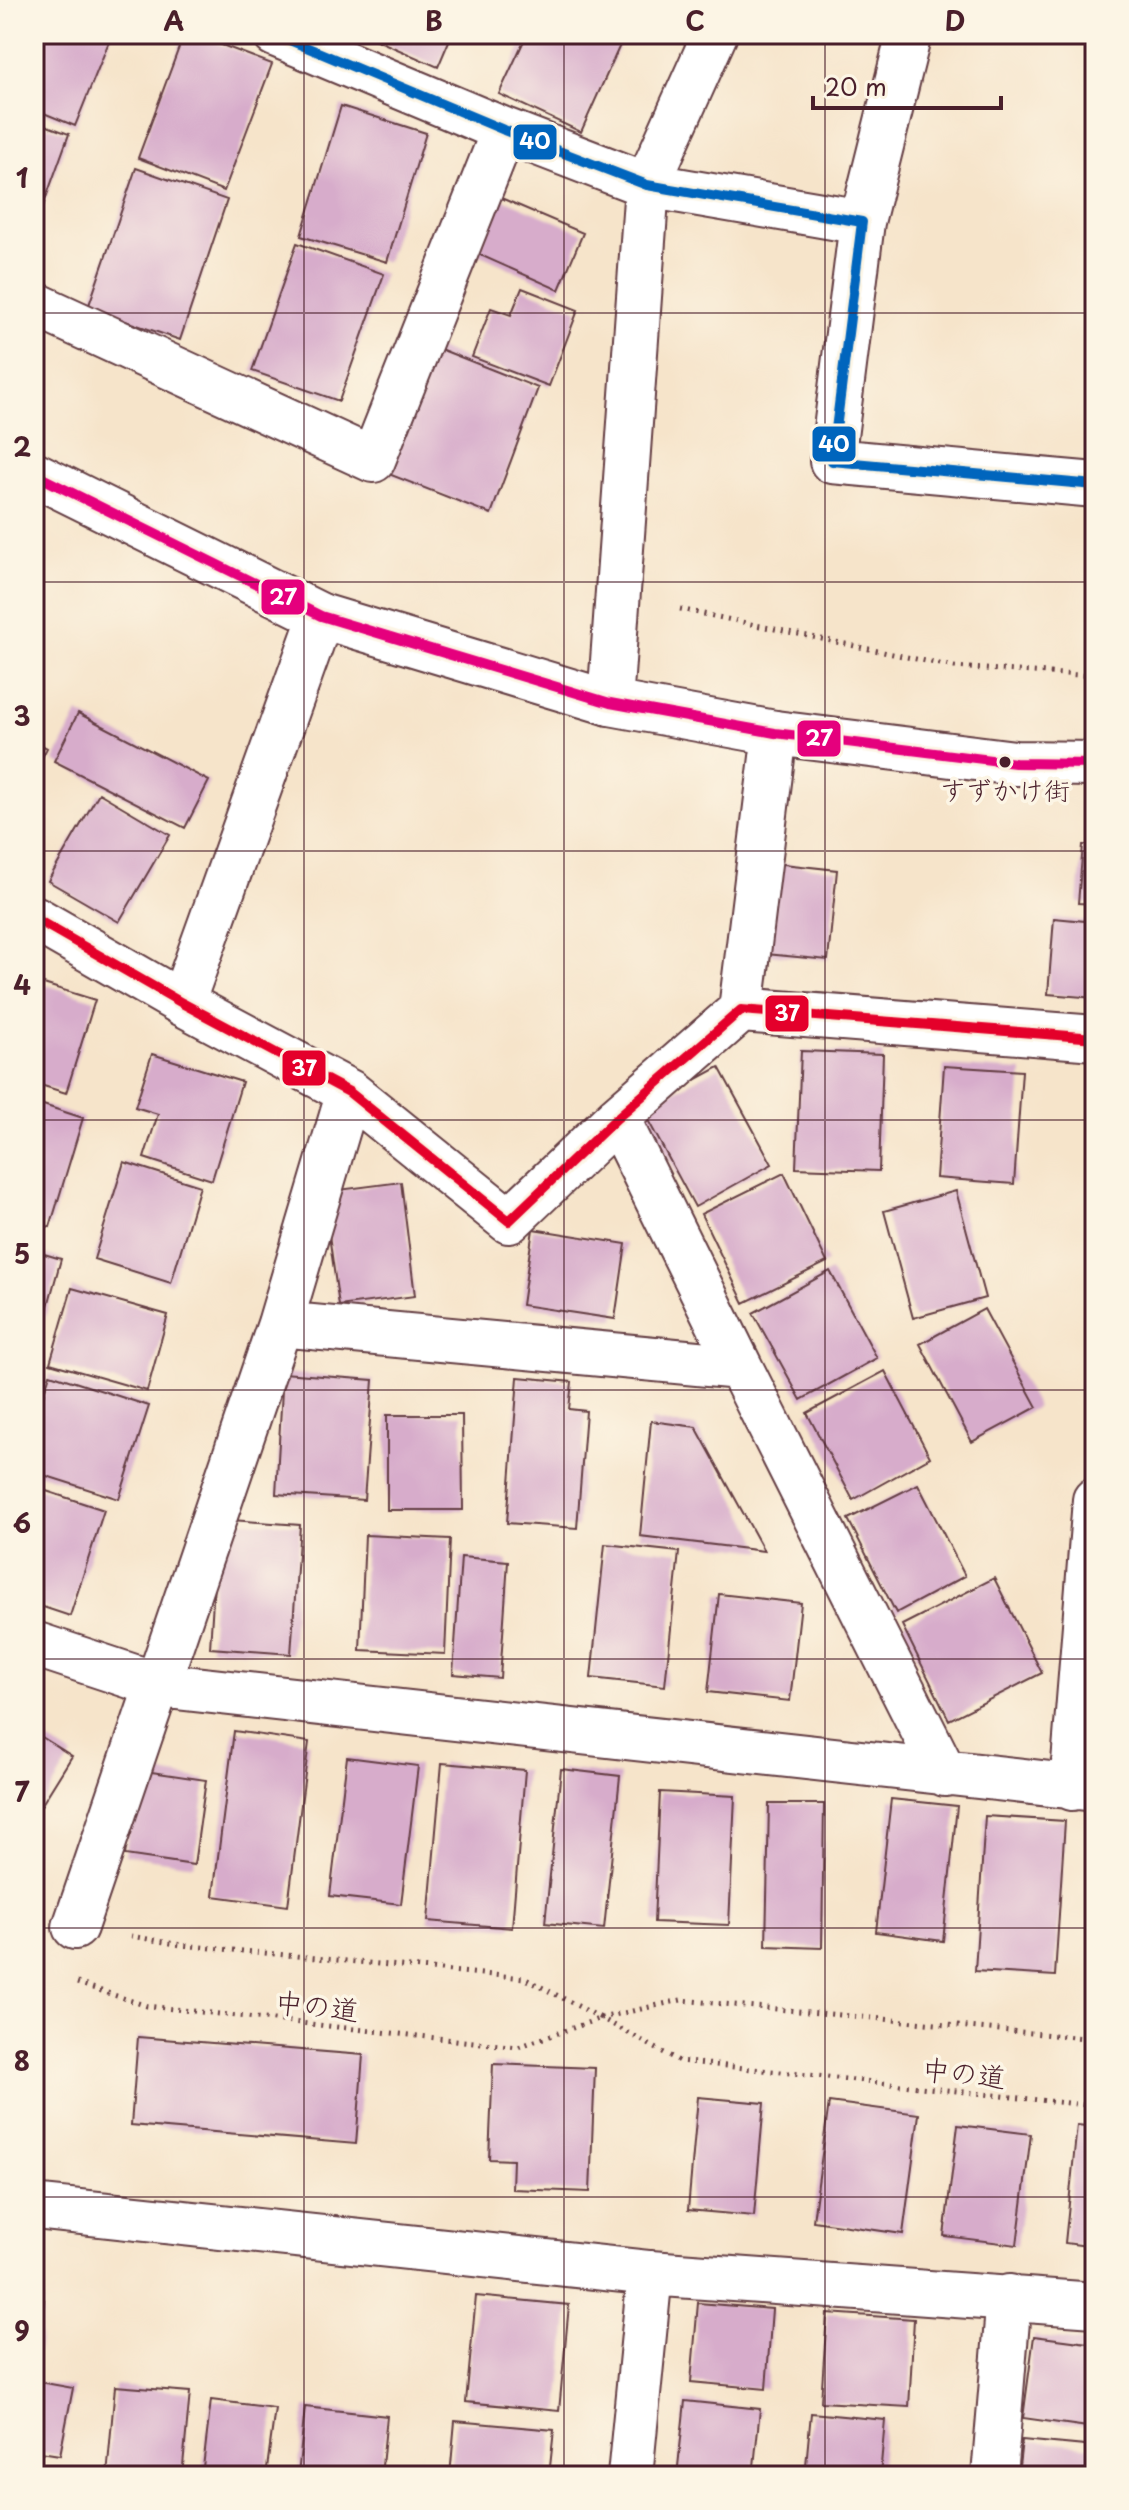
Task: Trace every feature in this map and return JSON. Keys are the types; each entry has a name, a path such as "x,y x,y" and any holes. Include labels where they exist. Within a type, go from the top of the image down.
{"street":[{"path":"275,34 504,130 647,185 862,222"},
{"path":"610,703 647,185 715,34"},
{"path":"909,34 862,222 832,461 1095,485"},
{"path":"34,304 373,460 504,130"},
{"path":"34,474 321,616 610,703 775,733 1015,763 1095,764"},
{"path":"182,1003 321,616"},
{"path":"34,918 182,1003 349,1092 509,1221 617,1118 741,1010 775,733"},
{"path":"741,1010 1095,1038"},
{"path":"75,1927 280,1324 349,1092"},
{"path":"617,1118 945,1774"},
{"path":"280,1324 740,1367"},
{"path":"34,1644 158,1685 1083,1789 1095,1500"},
{"path":"34,2207 650,2273 1095,2305"},
{"path":"630,2476 650,2273"},
{"path":"994,2476 1009,2297"}],"path":[{"path":"680,609 954,667 1095,676"},
{"name":"中の道","path":"75,1927 181,1945 524,1978 679,2061 1095,2106"},
{"name":"中の道","path":"72,1981 147,2006 518,2047 601,2018 681,2000 1095,2039"}],"building":[{"path":"34,34 112,34 75,126 34,109"},
{"path":"184,34 193,34 272,64 224,191 138,158"},
{"path":"363,34 452,34 438,67"},
{"path":"527,34 625,34 581,132 499,94"},
{"path":"341,106 426,133 387,262 301,236"},
{"path":"34,121 69,134 34,231"},
{"path":"136,168 227,200 180,340 88,308"},
{"path":"501,198 583,233 559,290 478,254"},
{"path":"297,243 384,274 339,401 252,371"},
{"path":"522,288 578,310 549,386 472,357 491,308 511,315"},
{"path":"435,347 538,388 491,514 386,473"},
{"path":"78,713 209,781 185,828 54,761"},
{"path":"34,741 47,748 34,773"},
{"path":"99,793 170,835 119,922 48,881"},
{"path":"1083,845 1095,845 1095,904 1078,903"},
{"path":"765,862 837,870 828,960 756,953"},
{"path":"1054,918 1095,922 1095,998 1048,994"},
{"path":"34,981 95,1000 66,1093 34,1083"},
{"path":"801,1051 883,1054 879,1171 796,1168"},
{"path":"152,1054 242,1082 212,1180 144,1158 158,1114 135,1107"},
{"path":"944,1066 1022,1071 1014,1184 936,1178"},
{"path":"719,1067 772,1164 695,1207 642,1109"},
{"path":"34,1102 83,1118 50,1227 34,1222"},
{"path":"124,1162 200,1186 171,1283 94,1259"},
{"path":"784,1173 827,1262 744,1303 701,1214"},
{"path":"401,1182 415,1296 339,1306 323,1192"},
{"path":"956,1191 985,1298 913,1318 884,1211"},
{"path":"533,1229 626,1244 615,1319 522,1305"},
{"path":"34,1251 61,1259 38,1342 34,1341"},
{"path":"830,1271 877,1358 801,1400 753,1313"},
{"path":"72,1288 168,1315 147,1391 50,1363"},
{"path":"984,1309 1037,1407 972,1442 920,1344"},
{"path":"885,1371 930,1457 853,1500 807,1413"},
{"path":"283,1373 373,1380 364,1500 276,1494"},
{"path":"50,1374 149,1406 119,1499 34,1472 34,1424"},
{"path":"518,1377 572,1382 569,1409 586,1411 577,1528 507,1523"},
{"path":"387,1415 462,1415 463,1510 387,1510"},
{"path":"651,1421 696,1427 764,1551 640,1536"},
{"path":"918,1484 965,1576 896,1613 848,1519"},
{"path":"34,1487 104,1510 70,1616 34,1604"},
{"path":"218,1519 300,1525 291,1654 210,1648"},
{"path":"365,1535 450,1539 445,1654 360,1650"},
{"path":"605,1544 679,1552 665,1686 591,1678"},
{"path":"461,1557 508,1561 500,1678 453,1674"},
{"path":"994,1578 1042,1673 949,1720 902,1625"},
{"path":"719,1594 801,1603 790,1701 708,1692"},
{"path":"234,1731 309,1742 288,1906 213,1896"},
{"path":"34,1732 72,1756 34,1817"},
{"path":"347,1757 418,1766 401,1904 330,1896"},
{"path":"442,1763 525,1770 512,1928 428,1921"},
{"path":"561,1769 620,1776 604,1929 545,1923"},
{"path":"138,1770 206,1780 194,1865 125,1855"},
{"path":"660,1792 735,1796 729,1925 654,1922"},
{"path":"891,1799 957,1806 943,1941 876,1932"},
{"path":"769,1804 824,1804 822,1948 766,1946"},
{"path":"985,1816 1065,1821 1055,1976 975,1971"},
{"path":"138,2037 363,2055 356,2144 131,2125"},
{"path":"493,2064 595,2068 590,2192 512,2189 513,2160 489,2159"},
{"path":"698,2097 764,2103 754,2216 688,2210"},
{"path":"829,2102 919,2114 903,2234 813,2221"},
{"path":"958,2125 1031,2134 1017,2245 944,2236"},
{"path":"1077,2125 1095,2127 1095,2247 1065,2243"},
{"path":"476,2296 569,2305 559,2411 466,2402"},
{"path":"34,2299 44,2300 38,2352 34,2352"},
{"path":"698,2303 772,2309 766,2389 691,2382"},
{"path":"827,2313 914,2319 909,2407 821,2402"},
{"path":"1034,2336 1095,2344 1095,2428 1023,2418"},
{"path":"34,2381 73,2388 60,2455 34,2451"},
{"path":"115,2386 190,2392 182,2476 107,2476"},
{"path":"211,2400 275,2408 266,2476 202,2476"},
{"path":"685,2401 760,2409 753,2476 677,2476"},
{"path":"305,2407 387,2416 381,2476 298,2476"},
{"path":"811,2413 885,2420 880,2476 805,2476"},
{"path":"455,2421 554,2430 549,2476 450,2476"},
{"path":"1022,2440 1095,2447 1095,2476 1018,2476"}],"transit line":[{"name":"40","path":"275,34 504,130 647,185 862,222 832,461 1095,485"},
{"name":"27","path":"34,474 321,616 610,703 775,733 1015,763 1095,764"},
{"name":"37","path":"34,918 182,1003 349,1092 509,1221 617,1118 741,1010 1095,1038"}],"place":[{"name":"すずかけ街","path":"1005,762"}]}
